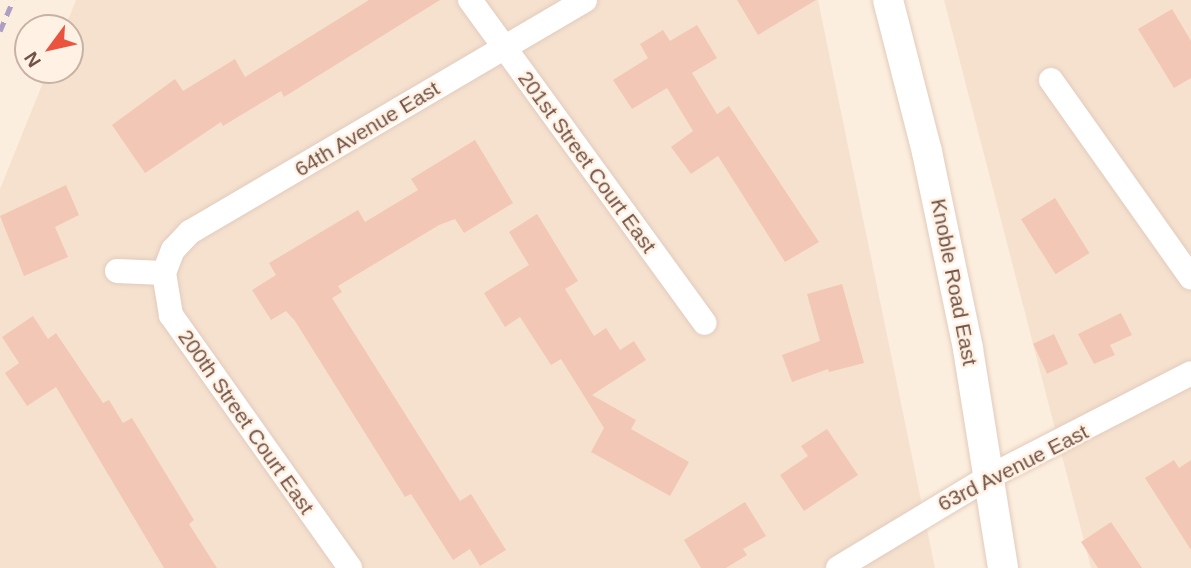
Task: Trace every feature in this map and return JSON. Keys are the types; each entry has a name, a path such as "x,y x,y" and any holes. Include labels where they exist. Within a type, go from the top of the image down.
{"street":[{"name":"201st Street Court East","path":"471,0 705,323"},
{"name":"64th Avenue East","path":"164,273 173,250 190,232 586,0"},
{"name":"Knoble Road East","path":"888,0 930,165 989,477 1003,568"},
{"path":"1051,80 1191,278"},
{"path":"117,271 164,273"},
{"name":"200th Street Court East","path":"164,273 171,315 350,568"},
{"name":"63rd Avenue East","path":"838,568 989,477 1191,373"}],"shaded area":[{"path":"76,0 818,0 935,568 0,568 0,189 42,84 84,84 84,14 70,14"},
{"path":"944,0 1191,0 1191,568 1091,568"}],"building":[{"path":"369,0 440,0 284,97 281,91 223,126 221,122 145,173 112,125 175,79 183,91 235,59 245,77"},
{"path":"737,0 816,0 758,35"},
{"path":"1172,9 1191,41 1191,78 1174,88 1138,29"},
{"path":"697,25 717,58 692,73 717,114 729,106 819,242 785,262 718,156 691,174 671,147 693,131 667,88 632,109 613,80 648,58 640,44 663,30 670,41"},
{"path":"475,140 513,203 464,233 455,219 439,225 338,286 342,292 332,298 460,501 471,494 506,550 480,566 470,549 453,560 411,494 405,497 295,321 286,311 271,320 252,290 276,275 269,263 358,210 365,222 418,190 411,179"},
{"path":"66,185 79,215 55,227 68,257 24,276 0,216"},
{"path":"1055,198 1089,253 1056,274 1021,219"},
{"path":"537,214 578,281 565,289 594,336 606,328 620,350 634,341 646,360 592,395 636,420 631,429 689,462 670,496 591,452 604,428 561,359 551,365 520,317 505,327 484,293 529,265 509,232"},
{"path":"842,284 864,363 829,372 828,369 792,382 782,355 820,341 807,294"},
{"path":"1121,313 1132,335 1110,345 1115,355 1094,364 1078,334"},
{"path":"33,316 48,339 56,333 103,403 109,400 123,423 132,418 194,520 189,524 217,568 164,568 56,387 27,406 5,373 19,363 2,337"},
{"path":"1054,334 1068,364 1047,374 1033,344"},
{"path":"827,429 858,475 804,511 780,475 808,456 801,446"},
{"path":"1174,460 1179,468 1191,460 1191,550 1145,478"},
{"path":"745,502 766,536 743,549 747,555 726,568 701,568 684,540"},
{"path":"1111,522 1142,568 1098,568 1081,542"}],"railway":[{"path":"0,31 13,0"}]}
